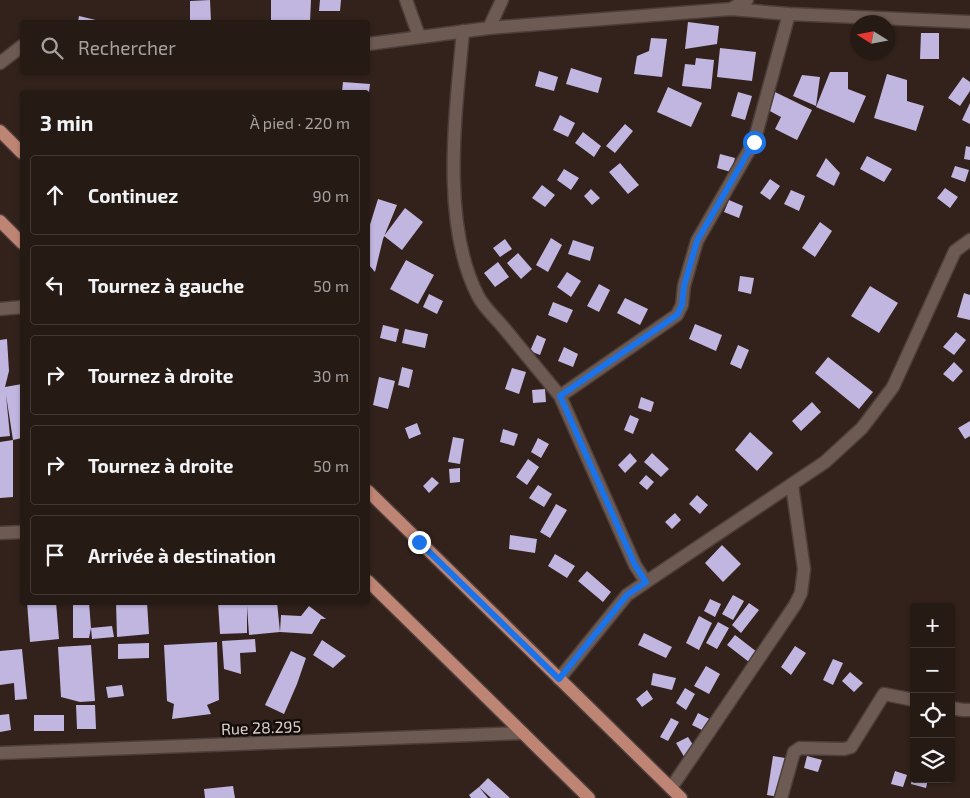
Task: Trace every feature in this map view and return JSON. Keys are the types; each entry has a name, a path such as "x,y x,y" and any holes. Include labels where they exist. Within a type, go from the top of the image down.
{"main road":[{"path":"0,131 20,151"},
{"path":"0,221 20,241"},
{"path":"370,493 681,798"},
{"path":"370,583 590,798"}],"street":[{"path":"406,0 419,36"},
{"path":"489,28 502,0"},
{"path":"731,9 747,0"},
{"path":"370,44 489,28 731,9 789,14 970,22"},
{"path":"560,396 677,315 682,305 684,286 697,241 754,142 789,14"},
{"path":"463,31 454,131 454,201 462,248 469,274 479,298 560,396 635,565 646,582"},
{"path":"0,63 20,48"},
{"path":"559,679 627,595 825,462 862,428 893,387 955,251 970,240"},
{"path":"0,309 20,307"},
{"path":"671,788 795,605 801,593 804,569 792,485"},
{"path":"0,534 20,532"},
{"path":"781,798 794,752 800,748 844,749 851,747 884,694 910,699"},
{"path":"955,709 970,710"},
{"name":"Rue 28.295","path":"0,753 523,733"}],"building":[{"path":"210,0 211,20 190,20 190,1"},
{"path":"271,0 311,0 310,20 271,20"},
{"path":"320,0 341,0 340,11 319,11"},
{"path":"79,16 96,20 78,20"},
{"path":"688,22 719,26 717,44 685,49"},
{"path":"921,33 939,33 939,59 920,59"},
{"path":"651,38 667,39 662,77 634,74 637,56 649,51"},
{"path":"720,48 756,52 752,81 717,77"},
{"path":"696,58 714,60 711,89 682,86 685,64 695,65"},
{"path":"571,68 602,78 598,93 566,84"},
{"path":"539,71 558,77 554,91 535,86"},
{"path":"830,72 848,72 848,89 866,96 854,123 816,107"},
{"path":"887,74 907,80 907,101 924,106 916,131 874,118"},
{"path":"802,75 820,77 816,106 793,96"},
{"path":"963,77 970,82 970,91 960,106 948,98"},
{"path":"343,82 370,84 369,90 342,90"},
{"path":"668,87 702,103 691,127 657,112"},
{"path":"738,92 752,96 745,120 731,116"},
{"path":"775,92 812,110 797,140 775,129 781,117 766,109"},
{"path":"970,103 970,124 962,120"},
{"path":"560,115 575,123 568,137 553,130"},
{"path":"625,124 633,131 615,153 606,146"},
{"path":"583,132 601,146 594,157 575,143"},
{"path":"966,146 970,147 970,160 964,159"},
{"path":"720,154 735,158 731,172 717,168"},
{"path":"867,156 892,169 884,182 860,169"},
{"path":"826,158 840,173 834,186 816,176"},
{"path":"620,163 639,185 628,194 609,172"},
{"path":"955,166 969,170 965,182 951,177"},
{"path":"564,169 579,178 571,190 557,180"},
{"path":"770,179 780,186 770,200 760,193"},
{"path":"542,185 555,195 545,207 532,198"},
{"path":"945,188 958,197 950,208 937,198"},
{"path":"591,189 600,198 592,205 584,196"},
{"path":"791,190 805,196 799,211 784,204"},
{"path":"378,199 397,205 383,239 375,272 370,266 370,225"},
{"path":"729,200 743,206 739,218 724,212"},
{"path":"405,208 423,222 402,250 384,236"},
{"path":"820,222 832,231 815,257 802,248"},
{"path":"551,238 562,245 548,272 536,265"},
{"path":"505,239 512,249 500,257 493,248"},
{"path":"573,240 594,247 590,261 568,254"},
{"path":"518,253 532,269 521,279 507,263"},
{"path":"406,260 434,275 418,304 390,289"},
{"path":"498,262 509,277 495,287 484,273"},
{"path":"567,272 581,281 571,297 557,287"},
{"path":"740,276 754,278 751,294 738,291"},
{"path":"599,284 610,290 599,312 587,306"},
{"path":"870,286 898,303 879,333 851,316"},
{"path":"964,293 970,295 970,320 957,317"},
{"path":"429,294 443,301 437,314 423,307"},
{"path":"625,298 648,309 640,325 617,313"},
{"path":"553,302 573,310 567,323 548,315"},
{"path":"695,324 722,335 716,351 689,339"},
{"path":"383,325 399,329 396,342 380,338"},
{"path":"405,329 428,334 425,348 402,343"},
{"path":"956,332 966,340 954,355 943,347"},
{"path":"537,335 546,339 540,355 530,351"},
{"path":"7,339 9,371 5,387 20,384 20,438 13,440 6,395 10,436 0,437 0,340"},
{"path":"738,345 749,350 741,369 730,364"},
{"path":"564,347 578,354 573,367 558,361"},
{"path":"828,357 873,392 859,409 815,373"},
{"path":"954,362 963,371 953,382 943,374"},
{"path":"402,367 413,370 409,388 398,385"},
{"path":"512,368 526,372 519,394 505,389"},
{"path":"379,377 395,381 388,409 373,405"},
{"path":"545,389 546,402 533,403 532,390"},
{"path":"641,397 654,402 651,412 638,408"},
{"path":"812,402 821,412 801,431 792,421"},
{"path":"630,415 639,419 633,434 624,430"},
{"path":"970,421 970,436 965,439 958,428"},
{"path":"417,423 421,434 409,439 405,428"},
{"path":"503,429 518,434 514,446 500,442"},
{"path":"750,432 773,453 757,471 735,450"},
{"path":"453,437 464,439 460,464 448,462"},
{"path":"538,438 549,444 541,458 531,452"},
{"path":"13,440 13,497 0,498 0,442"},
{"path":"630,453 637,461 625,473 618,465"},
{"path":"652,453 669,469 661,477 644,462"},
{"path":"528,459 539,467 527,485 516,477"},
{"path":"460,468 460,482 450,483 449,469"},
{"path":"646,475 654,482 647,490 639,483"},
{"path":"432,477 439,483 429,493 423,486"},
{"path":"538,485 552,494 544,507 529,498"},
{"path":"697,495 708,505 700,514 689,504"},
{"path":"556,504 567,510 550,538 540,532"},
{"path":"675,513 681,520 672,529 665,522"},
{"path":"510,535 537,539 535,553 509,549"},
{"path":"722,545 741,564 723,582 705,563"},
{"path":"555,554 575,566 567,578 548,566"},
{"path":"587,571 611,592 603,602 578,581"},
{"path":"733,595 744,601 733,620 722,614"},
{"path":"710,599 721,604 715,617 704,611"},
{"path":"749,603 759,610 741,633 732,625"},
{"path":"27,605 56,605 59,639 30,642"},
{"path":"73,605 89,605 91,628 89,638 73,638"},
{"path":"116,605 147,605 149,634 117,637"},
{"path":"218,605 277,605 280,632 249,635 247,606 247,633 220,634"},
{"path":"309,606 326,619 321,619 312,634 280,632 281,615 301,616"},
{"path":"699,616 712,623 699,650 686,643"},
{"path":"718,622 729,628 717,649 706,643"},
{"path":"112,626 114,637 92,639 91,628"},
{"path":"644,633 672,647 666,658 638,645"},
{"path":"735,635 757,652 749,662 727,645"},
{"path":"255,639 256,652 240,653 241,674 224,669 222,641"},
{"path":"322,640 346,656 333,668 313,655"},
{"path":"217,642 219,700 207,705 211,714 172,719 174,704 167,701 164,645"},
{"path":"149,643 149,658 118,659 118,644"},
{"path":"91,645 95,701 80,702 61,697 58,647"},
{"path":"795,646 806,653 791,675 781,667"},
{"path":"22,649 27,699 15,700 14,683 0,685 0,651"},
{"path":"291,651 306,658 284,714 265,705"},
{"path":"833,659 843,663 833,685 823,680"},
{"path":"706,666 720,674 709,694 694,686"},
{"path":"850,672 863,683 854,692 842,681"},
{"path":"653,673 676,678 672,690 651,685"},
{"path":"122,685 124,696 108,698 106,687"},
{"path":"685,688 695,694 686,710 676,703"},
{"path":"647,690 653,699 642,707 636,699"},
{"path":"76,705 95,705 96,729 77,729"},
{"path":"698,713 719,724 712,735 692,725"},
{"path":"9,714 11,730 0,732 0,715"},
{"path":"34,715 64,715 64,731 34,731"},
{"path":"671,718 679,722 668,741 660,737"},
{"path":"688,737 698,753 686,760 676,743"},
{"path":"773,756 785,758 779,797 767,795"},
{"path":"807,756 822,760 818,772 804,768"},
{"path":"895,771 907,775 903,787 891,784"},
{"path":"488,778 510,798 491,798 479,787"},
{"path":"911,783 927,783 926,788"},
{"path":"233,786 235,798 205,798 204,789"},
{"path":"479,787 488,798 471,798 469,795"}],"route":[{"path":"419,542 559,679 627,595 646,582 635,565 560,396 677,315 682,305 684,286 697,241 754,142"}]}
